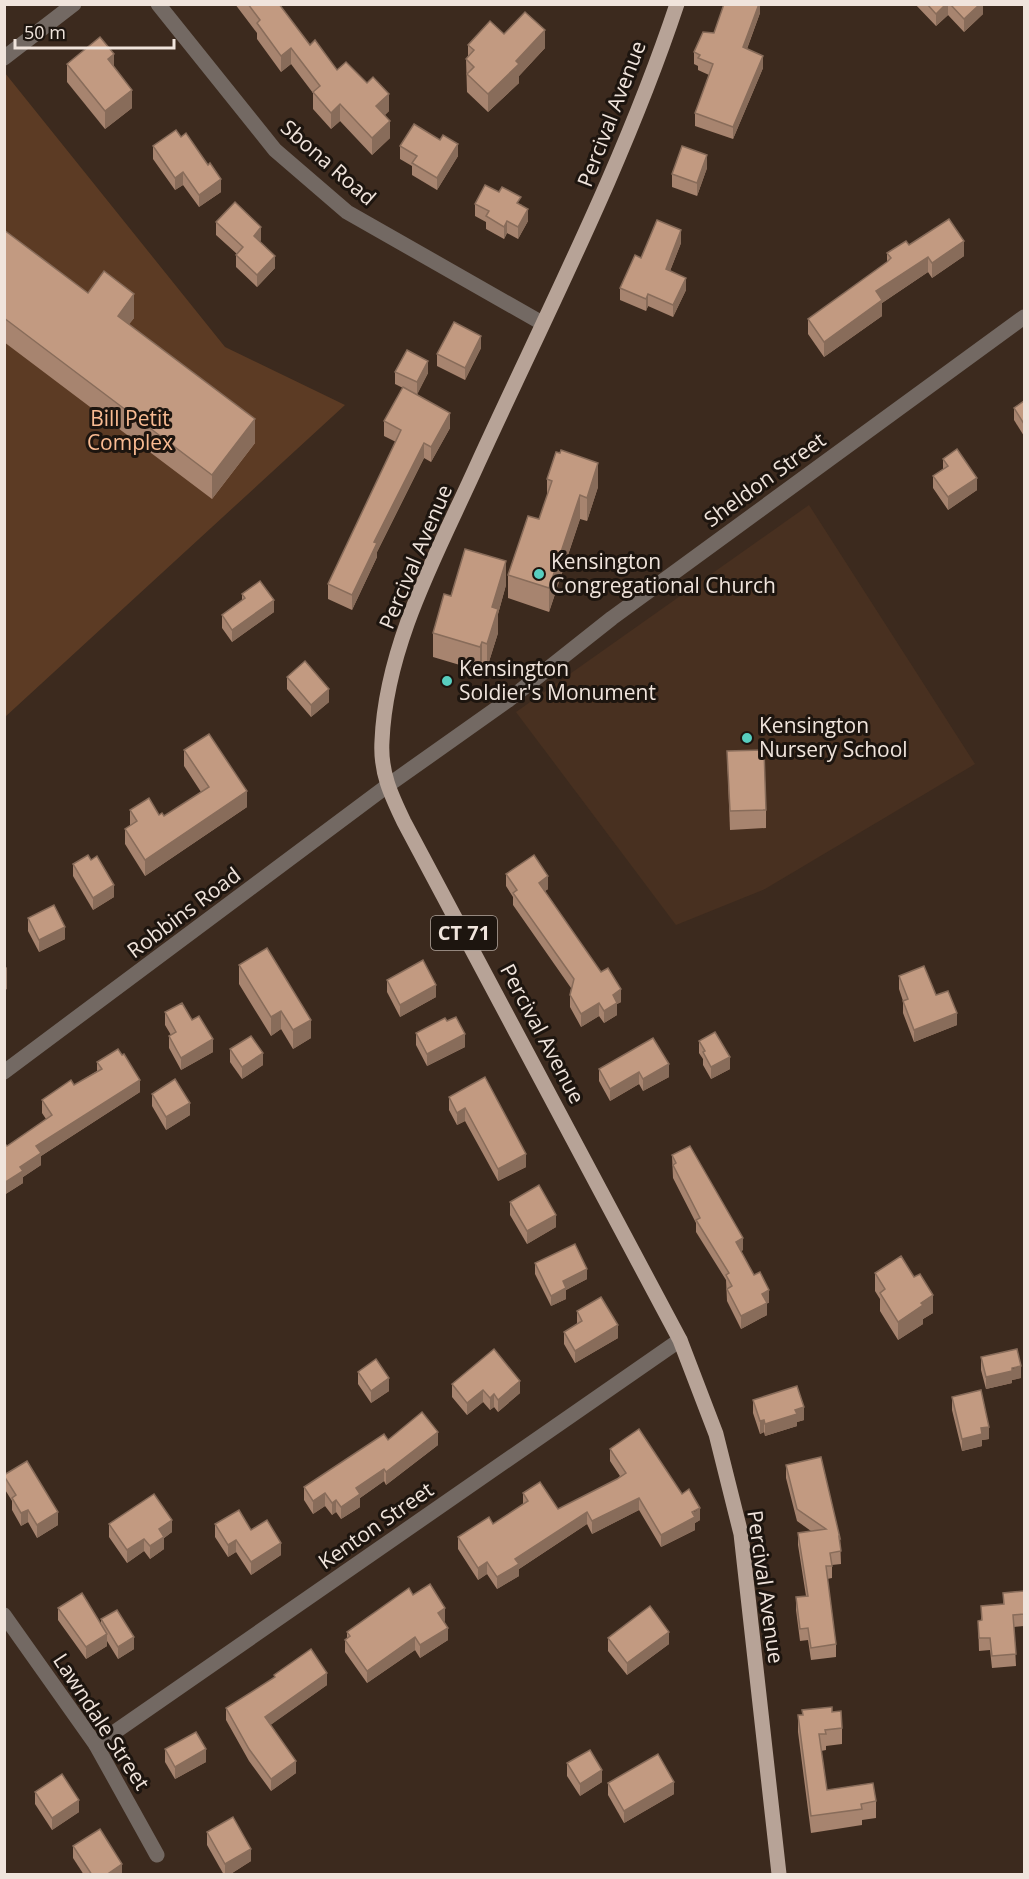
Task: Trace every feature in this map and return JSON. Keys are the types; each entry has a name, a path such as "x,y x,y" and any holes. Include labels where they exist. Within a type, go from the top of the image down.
{"main road":[{"name":"Percival Avenue","path":"677,4 606,191 542,323 411,616 396,662 383,727 382,769 387,786 680,1340 716,1434 741,1534 779,1875"}],"street":[{"path":"4,58 74,4"},
{"name":"Sbona Road","path":"158,4 275,150 347,212 542,323"},
{"name":"Sheldon Street","path":"387,786 507,701 612,618 1024,317"},
{"name":"Robbins Road","path":"4,1072 387,786"},
{"name":"Kenton Street","path":"96,1745 680,1340"},
{"name":"Lawndale Street","path":"4,1615 96,1745 157,1855"}],"shaded area":[{"name":"Kensington Nursery School","path":"809,505 975,764 765,889 676,925 516,712"}],"green space":[{"name":"Bill Petit Complex","path":"5,73 225,347 345,405 5,717"}],"building":[{"path":"248,4 279,4 310,45 315,40 337,70 346,62 367,83 373,77 389,94 376,106 390,121 372,138 340,104 331,113 313,92 320,86 291,48 281,56 257,23 260,20"},
{"path":"724,4 759,4 743,47 763,56 733,127 695,113 713,64 698,58 700,55 694,52 703,32 714,33"},
{"path":"927,4 946,4 936,14"},
{"path":"950,4 980,4 964,19"},
{"path":"525,12 545,30 516,61 519,64 488,94 467,74 474,67 466,59 474,50 468,45 490,21 504,34"},
{"path":"100,37 114,54 108,59 132,90 105,111 67,64"},
{"path":"414,124 440,140 443,135 458,144 437,178 412,163 417,156 400,146"},
{"path":"176,130 181,137 186,133 208,165 210,163 221,179 199,195 183,172 175,178 153,146"},
{"path":"682,146 707,155 697,183 672,174"},
{"path":"485,185 499,192 502,187 521,197 517,203 528,209 518,227 507,221 504,227 486,216 489,211 475,204"},
{"path":"235,202 261,227 254,236 275,256 257,275 236,255 243,247 216,222"},
{"path":"949,219 964,241 932,263 928,257 876,291 882,300 824,342 808,319 887,262 891,258 887,253 906,241 909,245"},
{"path":"657,220 681,230 666,269 686,278 673,305 648,294 646,299 620,288 635,255 641,258"},
{"path":"4,230 88,293 104,271 134,294 118,316 255,419 212,475 4,318"},
{"path":"454,322 481,336 465,368 437,354"},
{"path":"407,350 428,361 417,382 395,372"},
{"path":"403,387 450,413 431,447 424,443 374,542 377,543 352,595 328,584 401,430 384,421"},
{"path":"1024,401 1024,424 1014,408"},
{"path":"957,449 977,478 948,497 933,476 948,466 943,459"},
{"path":"561,450 598,463 587,498 580,495 549,588 508,575 528,516 539,519 552,481 547,479 556,452 560,453"},
{"path":"465,549 506,561 492,607 498,609 487,644 482,642 480,647 433,633 444,594 451,596"},
{"path":"260,581 274,600 232,630 222,615 245,598 242,594"},
{"path":"305,661 329,689 311,705 287,677"},
{"path":"209,734 247,791 145,860 125,829 137,821 130,810 149,798 159,815 162,813 164,816 209,787 184,750"},
{"path":"764,750 766,810 730,811 727,751"},
{"path":"88,855 91,860 97,856 114,885 93,898 73,864"},
{"path":"534,855 548,876 539,883 601,972 608,968 621,989 613,995 617,1003 604,1011 599,1003 581,1014 570,995 574,979 513,893 517,890 506,874"},
{"path":"54,905 65,927 39,940 28,918"},
{"path":"267,948 311,1020 293,1030 281,1011 271,1017 239,965"},
{"path":"423,960 436,985 400,1005 387,980"},
{"path":"924,966 936,995 948,991 957,1013 914,1030 903,1001 908,999 899,976"},
{"path":"182,1003 192,1020 199,1016 213,1039 181,1058 169,1036 176,1032 165,1012"},
{"path":"456,1017 465,1034 427,1054 416,1033 445,1018 447,1021"},
{"path":"715,1032 730,1057 711,1067 699,1041"},
{"path":"251,1036 263,1053 242,1067 230,1049"},
{"path":"653,1038 669,1064 643,1079 639,1072 610,1089 599,1069"},
{"path":"118,1049 122,1055 124,1054 140,1080 36,1146 41,1153 20,1167 23,1171 4,1183 4,1143 7,1146 52,1115 42,1100 71,1080 74,1085 102,1069 97,1062"},
{"path":"485,1077 526,1154 498,1169 465,1108 457,1113 449,1097"},
{"path":"175,1079 190,1103 166,1117 152,1094"},
{"path":"690,1146 743,1238 736,1242 754,1275 760,1272 769,1290 762,1294 767,1303 741,1316 727,1289 732,1286 726,1275 729,1273 696,1220 700,1218 673,1165 676,1163 672,1155"},
{"path":"539,1185 556,1215 527,1231 510,1202"},
{"path":"575,1244 587,1269 563,1281 566,1288 551,1296 535,1263"},
{"path":"901,1256 914,1277 920,1274 933,1295 921,1303 923,1305 898,1322 880,1293 885,1289 875,1273"},
{"path":"601,1297 618,1325 575,1351 564,1332 582,1321 577,1311"},
{"path":"494,1349 520,1381 498,1400 494,1394 490,1398 483,1390 467,1403 452,1384"},
{"path":"1017,1349 1021,1366 1012,1368 1012,1371 986,1377 981,1357"},
{"path":"376,1359 389,1378 371,1391 358,1372"},
{"path":"797,1386 804,1407 795,1410 797,1414 765,1424 764,1420 760,1421 753,1400"},
{"path":"981,1390 989,1427 981,1428 982,1434 962,1439 952,1397"},
{"path":"422,1412 438,1432 386,1472 384,1469 356,1488 360,1494 341,1507 336,1500 332,1503 325,1493 313,1501 304,1487 384,1434 388,1440"},
{"path":"639,1429 682,1494 689,1489 700,1508 692,1512 695,1517 661,1535 639,1498 592,1521 587,1512 515,1559 519,1564 497,1577 487,1562 478,1568 458,1537 489,1517 493,1524 528,1501 523,1493 540,1482 558,1509 617,1479 626,1473 610,1449"},
{"path":"821,1457 841,1551 830,1553 832,1566 826,1566 836,1644 811,1648 808,1628 800,1629 796,1597 808,1596 798,1533 826,1529 797,1509 786,1465"},
{"path":"27,1461 58,1512 37,1525 28,1510 21,1513 12,1498 16,1495 4,1476"},
{"path":"154,1494 172,1520 159,1529 164,1537 150,1546 144,1539 127,1550 109,1524"},
{"path":"239,1510 251,1530 267,1520 281,1543 251,1562 236,1540 228,1545 215,1524"},
{"path":"430,1584 445,1608 438,1613 448,1628 420,1645 415,1637 367,1671 345,1640 350,1636 347,1632 409,1588 413,1595"},
{"path":"1024,1591 1024,1614 1013,1615 1016,1654 992,1656 990,1638 979,1638 978,1621 982,1620 981,1606 1004,1604 1003,1593"},
{"path":"82,1593 107,1634 86,1647 58,1608"},
{"path":"650,1606 669,1632 627,1663 608,1638"},
{"path":"117,1610 134,1637 118,1647 101,1619"},
{"path":"311,1649 327,1673 265,1717 296,1761 271,1779 249,1749 226,1708 275,1677 274,1675"},
{"path":"832,1707 832,1712 841,1711 842,1728 825,1730 826,1734 819,1734 827,1790 873,1783 876,1801 861,1804 862,1809 811,1816 798,1715 803,1715 802,1710"},
{"path":"196,1732 206,1749 175,1767 165,1749"},
{"path":"590,1750 602,1770 580,1784 567,1763"},
{"path":"658,1754 674,1782 624,1811 608,1783"},
{"path":"62,1774 79,1800 52,1818 35,1792"},
{"path":"233,1817 251,1849 225,1864 207,1832"},
{"path":"100,1829 122,1864 106,1875 92,1875 73,1846"}],"place":[{"name":"Kensington Congregational Church","path":"539,574"},
{"name":"Kensington Soldier's Monument","path":"447,681"},
{"name":"Kensington Nursery School","path":"747,738"}]}
